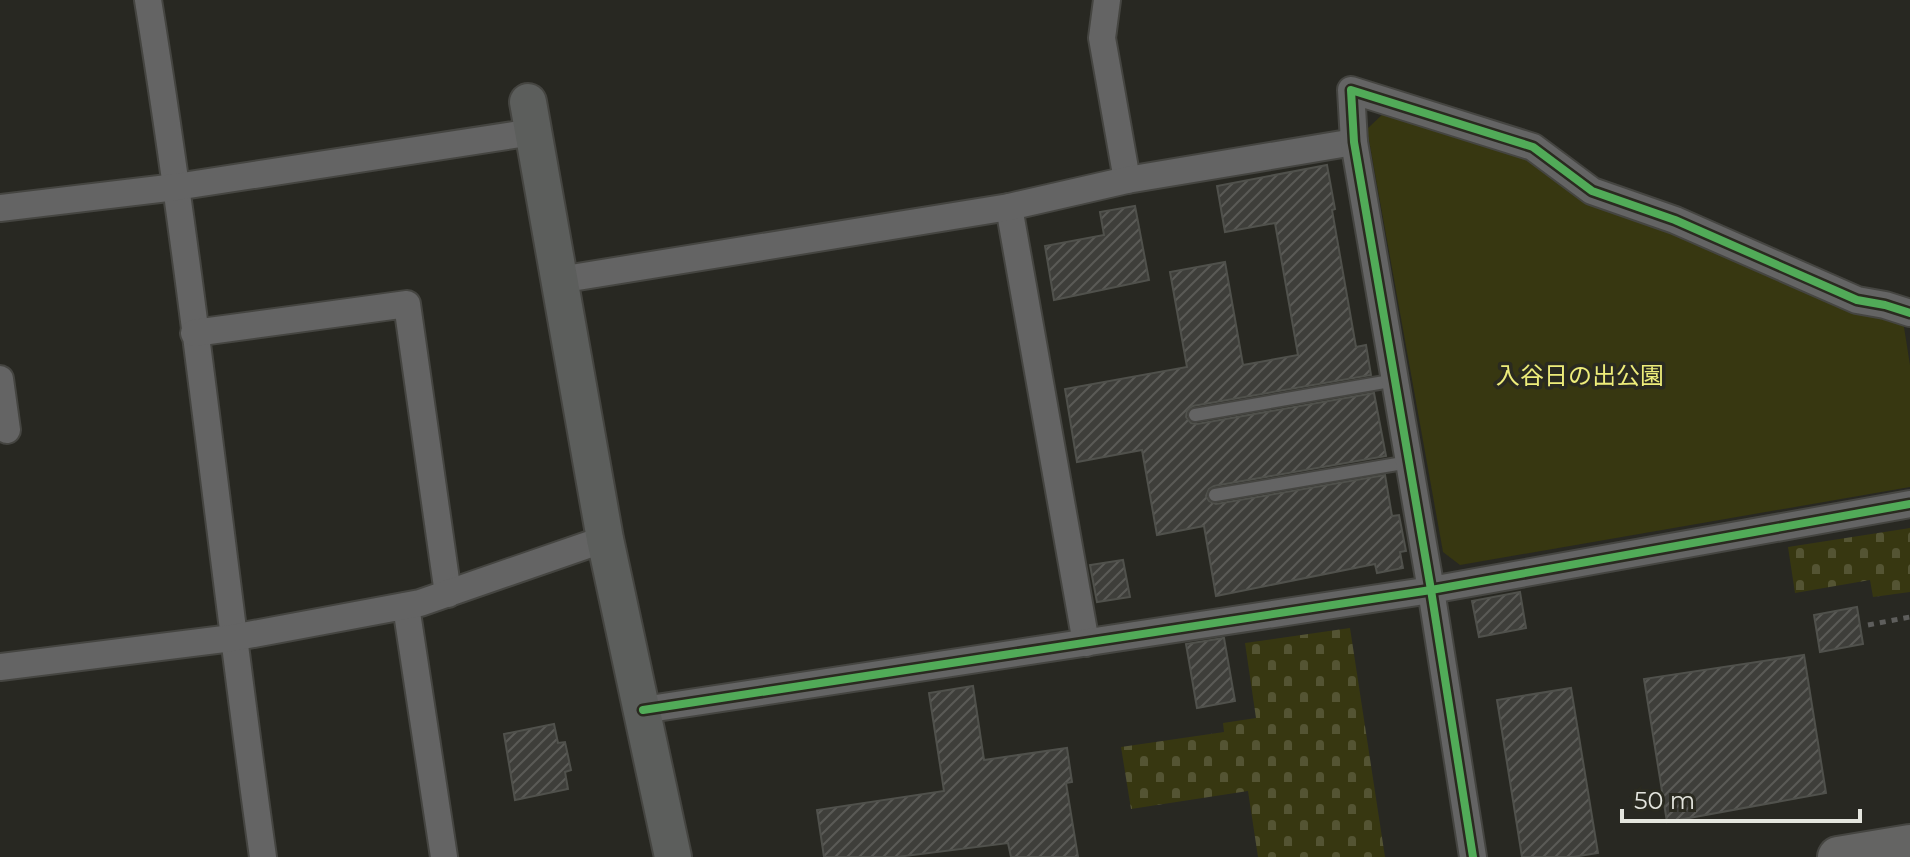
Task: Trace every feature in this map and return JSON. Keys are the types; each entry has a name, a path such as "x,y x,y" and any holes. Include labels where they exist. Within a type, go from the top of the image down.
{"main road":[{"path":"1838,857 1910,845"}],"street":[{"path":"150,0 263,857"},
{"path":"1107,0 1102,38 1127,180"},
{"path":"1473,857 1431,590 1354,142 1351,90 1533,147 1592,191 1675,220 1857,300 1910,313"},
{"path":"0,208 176,187 531,117 605,539 673,857"},
{"path":"559,280 1009,207 1127,180 1354,142"},
{"path":"1009,207 1086,643"},
{"path":"194,333 407,304 448,594"},
{"path":"0,379 7,430"},
{"path":"643,710 1431,590 1910,504"},
{"path":"0,667 232,638 406,606 605,539"},
{"path":"406,606 444,857"}],"lane":[{"path":"1195,415 1396,380"},
{"path":"1215,495 1409,462"}],"path":[{"path":"1868,625 1910,617"}],"green space":[{"name":"入谷日の出公園","path":"1385,112 1523,154 1585,198 1869,312 1889,312 1904,327 1910,365 1910,487 1460,565 1443,552 1367,129"},
{"path":"1910,528 1910,592 1873,597 1870,580 1795,593 1788,547"},
{"path":"1350,628 1385,857 1258,857 1248,791 1131,809 1121,747 1224,732 1223,723 1256,718 1245,643"}],"building":[{"path":"1327,165 1356,347 1366,345 1371,375 1193,406 1186,417 1197,424 1374,393 1386,456 1214,486 1206,496 1216,504 1385,475 1392,516 1399,515 1406,551 1400,552 1403,568 1377,573 1375,564 1216,596 1204,526 1157,535 1142,450 1077,462 1065,389 1187,367 1170,272 1225,262 1243,365 1298,355 1275,223 1225,232 1217,186"},
{"path":"1135,206 1149,280 1054,300 1045,246 1104,235 1100,212"},
{"path":"1123,560 1130,597 1097,602 1090,565"},
{"path":"1520,592 1526,628 1479,637 1472,601"},
{"path":"1857,607 1863,644 1820,652 1814,615"},
{"path":"1224,638 1235,701 1197,708 1186,644"},
{"path":"1804,655 1826,793 1667,822 1644,679"},
{"path":"973,686 984,760 1067,748 1072,782 1066,783 1078,857 1011,857 1008,843 897,857 824,857 817,810 944,791 929,693"},
{"path":"1571,688 1598,853 1573,857 1522,857 1497,700"},
{"path":"554,724 558,743 565,742 571,770 565,772 568,789 515,800 504,734"}],"cycle path":[{"path":"1473,857 1431,590 1354,142 1351,90 1533,147 1592,191 1675,220 1857,300 1910,313"},
{"path":"643,710 1431,590 1910,504"}]}
